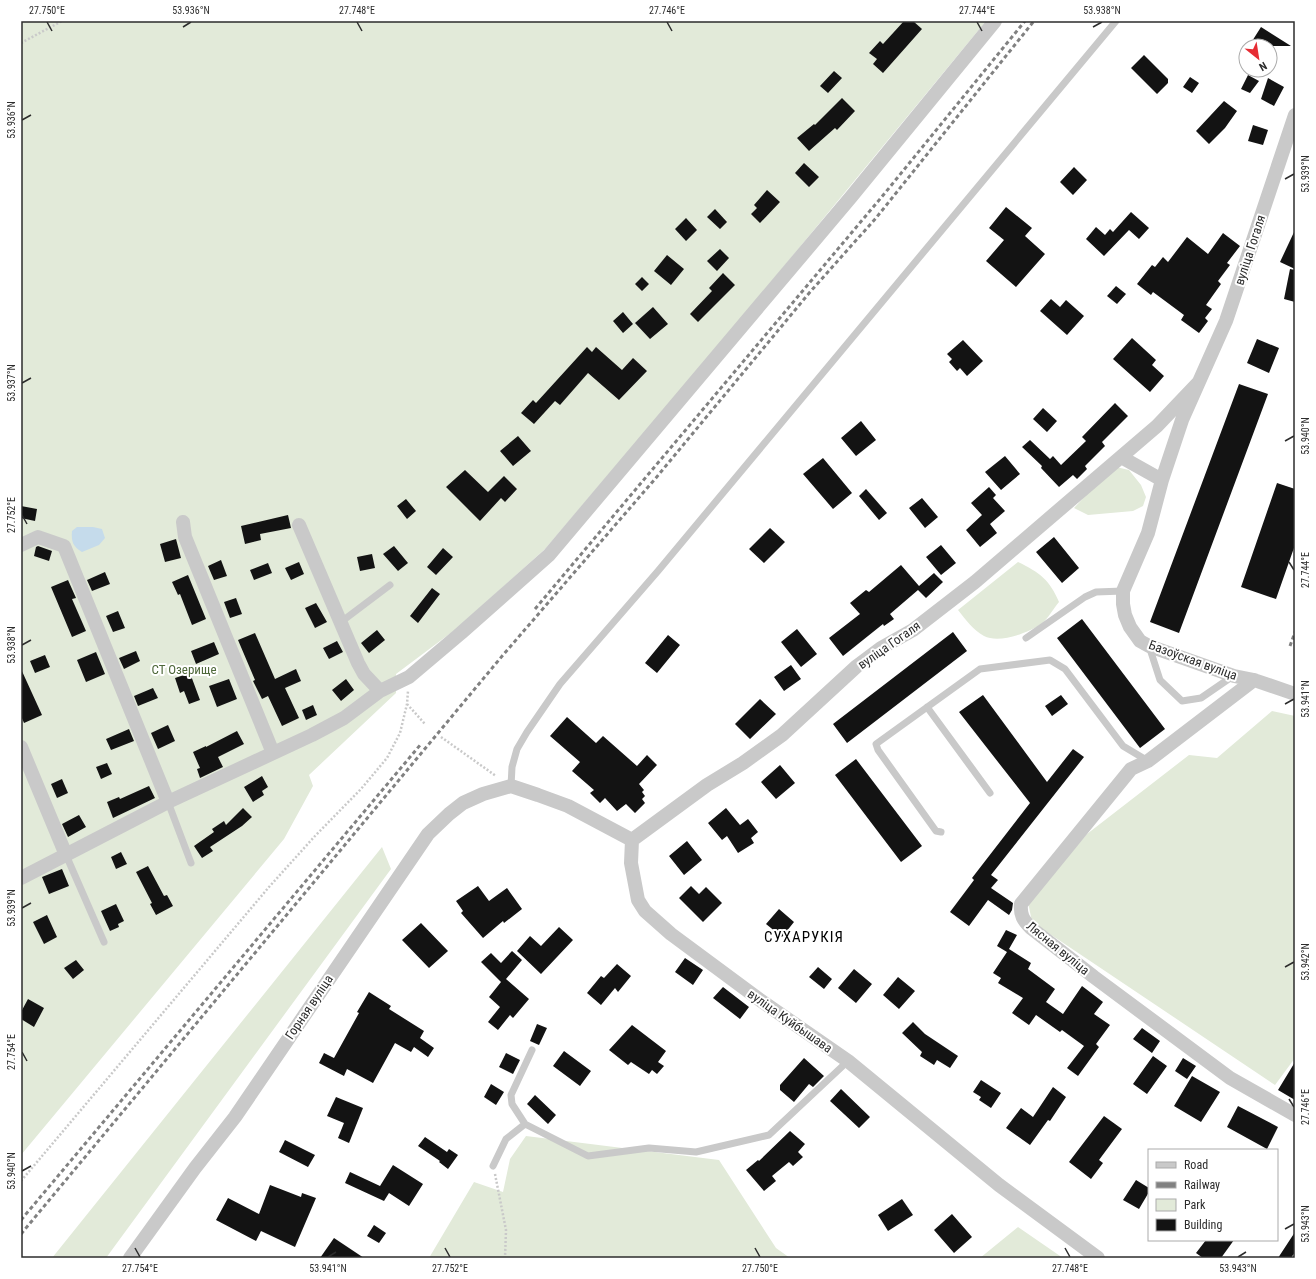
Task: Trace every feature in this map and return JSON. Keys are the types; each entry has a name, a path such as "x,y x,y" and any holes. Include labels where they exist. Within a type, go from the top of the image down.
{"street":[{"path":"21,878 168,802 312,735 344,718 386,689 409,677 549,555 851,197 995,21"},
{"name":"вуліца Гогаля","path":"1162,480 1182,420 1226,321 1295,115"},
{"name":"вуліца Гогаля","path":"632,840 707,785 743,763 782,735 858,666 881,648 913,630 975,582 1157,426 1198,383"},
{"path":"1120,457 1162,480"},
{"name":"Базоўская вуліца","path":"1162,480 1148,532 1123,591 1125,616 1130,626 1140,641 1149,646 1234,676 1254,680 1295,694"},
{"path":"183,522 185,537 273,753"},
{"path":"299,525 358,663 364,674 386,689"},
{"path":"21,546 38,537 64,546 168,802"},
{"name":"Лясная вуліца","path":"1254,680 1148,761 1132,769 1021,904 1021,911 1023,920 1094,977 1230,1078 1295,1115"},
{"path":"21,747 66,856"},
{"path":"511,786 568,806 632,840"},
{"name":"Горная вуліца","path":"130,1258 195,1168 235,1116 428,834 449,814 464,803 483,794 511,786"},
{"name":"вуліца Куйбышава","path":"632,840 631,863 638,900 646,911 671,934 760,1000 848,1061 999,1185 1098,1258"}],"lane":[{"path":"511,786 512,768 518,749 527,732 560,684 658,571 1116,21"},
{"path":"340,622 390,585"},
{"path":"1026,638 1085,597 1096,592 1123,591"},
{"path":"1149,646 1160,680 1182,701 1201,698 1234,676"},
{"path":"941,832 936,831 900,783 878,750 876,744 980,669 1050,660 1065,668 1123,746 1148,761"},
{"path":"927,707 990,793"},
{"path":"168,802 191,863"},
{"path":"66,856 104,942"},
{"path":"532,1050 511,1095 512,1104 525,1124 588,1156 649,1148 696,1152 769,1135 848,1061"},
{"path":"493,1166 506,1139 525,1124"}],"path":[{"path":"21,43 62,21"},
{"path":"21,1181 269,887 315,836 361,789 387,758 400,733 407,704 409,677"},
{"path":"407,704 425,724"},
{"path":"441,737 511,786"},
{"path":"493,1166 506,1230 505,1258"}],"green space":[{"name":"СТ Озерище","path":"21,21 986,21 729,333 545,549 456,629 396,674 396,693 309,775 313,786 284,839 21,1155"},
{"path":"1116,467 1129,470 1141,485 1146,497 1143,506 1133,511 1088,515 1074,508 1091,490"},
{"path":"1018,562 1038,573 1048,582 1056,594 1059,602 1044,622 1029,631 997,639 984,636 973,628 958,610"},
{"path":"1272,711 1295,716 1295,1058 1275,1085 1032,922 1028,902 1087,834 1189,755 1217,758"},
{"path":"382,847 391,869 106,1258 52,1258"},
{"path":"526,1136 719,1160 776,1248 790,1258 429,1258 474,1182 503,1192 510,1159"},
{"path":"1018,1227 1063,1258 980,1258"}],"water":[{"path":"77,527 93,527 102,529 105,538 99,545 82,552 76,548 72,541 72,531"}],"building":[{"path":"904,21 913,21 922,29 883,73 873,64 877,59 869,53 880,41 883,44"},
{"path":"1261,27 1291,46 1278,46 1278,38 1254,38"},
{"path":"1144,55 1168,79 1168,83 1157,94 1131,68"},
{"path":"834,71 842,78 828,93 820,86"},
{"path":"1190,77 1199,83 1192,93 1183,87"},
{"path":"1246,78 1254,78 1259,81 1250,93 1241,89"},
{"path":"1268,78 1284,87 1274,106 1261,99"},
{"path":"842,98 855,111 837,130 835,128 809,151 797,138 814,124 815,125"},
{"path":"1224,101 1237,111 1225,128 1209,144 1196,131"},
{"path":"1253,125 1268,130 1263,145 1248,141"},
{"path":"804,163 819,177 809,187 795,173"},
{"path":"1074,167 1087,180 1073,195 1060,182"},
{"path":"767,190 780,202 760,223 751,214 757,208 754,205"},
{"path":"1006,207 1032,228 1025,236 1045,254 1016,287 986,261 1004,240 989,228"},
{"path":"715,209 727,222 720,229 707,217"},
{"path":"1131,212 1149,228 1139,239 1129,230 1104,256 1086,239 1096,227 1105,235 1110,229 1113,232"},
{"path":"686,218 697,230 686,241 675,229"},
{"path":"1295,230 1295,269 1280,262"},
{"path":"1223,233 1240,246 1227,263 1230,265 1218,281 1221,284 1206,305 1212,309 1205,318 1208,321 1199,333 1181,320 1184,315 1153,292 1151,295 1137,284 1152,265 1155,267 1163,257 1168,262 1187,237 1208,254"},
{"path":"720,249 729,258 717,271 707,261"},
{"path":"667,255 684,269 671,285 654,271"},
{"path":"1290,269 1295,270 1295,302 1284,299"},
{"path":"723,273 735,285 698,322 690,314 712,291 709,288"},
{"path":"642,277 649,284 642,291 635,284"},
{"path":"1116,286 1126,294 1117,304 1107,296"},
{"path":"1051,299 1060,307 1066,300 1084,316 1067,335 1040,311"},
{"path":"653,307 668,324 650,339 635,323"},
{"path":"623,312 633,324 623,333 613,321"},
{"path":"1132,338 1156,360 1152,365 1164,376 1150,392 1113,359"},
{"path":"1257,339 1279,348 1269,373 1247,363"},
{"path":"963,340 983,361 967,376 960,368 957,371 949,362 952,359 947,354"},
{"path":"587,347 592,352 596,347 622,370 633,358 647,371 619,400 588,373 560,405 555,401 534,424 521,413 533,400 536,403"},
{"path":"1239,384 1268,394 1179,633 1150,622"},
{"path":"1115,403 1128,416 1102,442 1105,446 1085,466 1087,469 1077,479 1073,475 1059,487 1041,468 1042,466 1022,447 1030,440 1050,459 1053,456 1061,465 1086,441 1082,437"},
{"path":"1043,408 1057,421 1047,432 1033,419"},
{"path":"861,421 876,440 856,456 841,438"},
{"path":"518,436 531,451 513,466 500,451"},
{"path":"1005,456 1020,474 1001,490 985,472"},
{"path":"823,458 852,493 833,509 803,474"},
{"path":"465,470 488,492 504,476 517,489 505,502 501,498 480,521 446,487"},
{"path":"1277,483 1295,489 1295,545 1276,599 1241,587"},
{"path":"989,487 996,495 993,498 1005,511 990,524 997,533 980,547 966,530 982,515 971,503"},
{"path":"866,489 887,513 879,520 859,496"},
{"path":"922,498 938,517 925,528 909,508"},
{"path":"406,499 416,511 407,519 397,506"},
{"path":"21,506 37,509 35,521 21,518"},
{"path":"288,515 291,528 260,534 261,540 245,544 241,526"},
{"path":"770,528 785,542 764,563 749,549"},
{"path":"1054,537 1079,568 1062,583 1036,552"},
{"path":"176,539 181,558 165,562 160,544"},
{"path":"941,545 956,563 941,575 926,557"},
{"path":"38,546 52,551 49,561 34,556 36,547"},
{"path":"394,546 408,563 398,571 383,554"},
{"path":"443,548 453,557 436,575 427,567"},
{"path":"372,554 375,568 360,571 357,557"},
{"path":"221,560 227,576 214,580 208,566"},
{"path":"299,562 304,574 291,580 285,568"},
{"path":"268,563 272,573 254,580 250,570"},
{"path":"901,565 919,586 934,573 943,582 926,598 918,590 890,614 894,619 884,626 883,624 843,656 829,638 860,614 850,603 866,590 869,592"},
{"path":"105,572 110,584 92,591 87,580"},
{"path":"188,575 206,619 192,625 180,594 178,595 172,582"},
{"path":"68,580 76,598 72,599 86,631 72,637 51,587"},
{"path":"432,588 440,594 418,623 410,616"},
{"path":"236,598 242,614 230,618 224,602"},
{"path":"316,603 327,622 315,628 305,608"},
{"path":"118,611 125,628 113,632 106,616"},
{"path":"1082,619 1165,729 1140,748 1057,638"},
{"path":"797,629 817,654 801,667 781,642"},
{"path":"377,630 385,640 369,653 361,643"},
{"path":"953,632 967,651 847,743 833,724"},
{"path":"255,633 275,679 296,669 301,681 285,688 299,718 282,726 268,696 262,699 253,681 255,680 238,640"},
{"path":"668,635 680,645 657,673 645,663"},
{"path":"337,641 343,652 329,659 323,648"},
{"path":"214,642 219,654 196,664 191,651"},
{"path":"136,651 140,661 124,669 119,658"},
{"path":"96,652 105,674 86,682 77,660"},
{"path":"45,655 50,667 35,673 30,661"},
{"path":"791,665 801,679 784,691 774,677"},
{"path":"21,669 42,715 24,723 21,716"},
{"path":"190,673 200,700 189,704 184,691 180,693 175,678"},
{"path":"229,679 237,699 217,707 209,686"},
{"path":"346,679 354,690 341,701 332,690"},
{"path":"153,688 158,698 138,706 134,696"},
{"path":"983,695 1047,782 1073,749 1084,757 991,875 998,880 991,888 1013,903 1012,910 1009,915 988,900 969,926 950,912 974,880 972,878 1030,803 959,712"},
{"path":"1061,695 1068,704 1052,716 1045,706"},
{"path":"760,699 776,714 750,739 735,724"},
{"path":"313,705 317,715 306,720 302,710"},
{"path":"567,717 596,743 603,736 637,766 647,755 657,765 639,784 644,790 642,792 645,796 642,799 645,803 635,813 626,804 617,811 605,798 600,803 590,793 594,790 572,771 580,762 550,736"},
{"path":"168,725 175,741 158,749 151,733"},
{"path":"129,729 134,741 111,750 106,739"},
{"path":"237,731 244,744 218,757 223,767 200,778 197,769 200,768 193,752"},
{"path":"856,759 922,846 901,862 835,775"},
{"path":"107,763 112,774 101,779 96,767"},
{"path":"780,765 795,783 776,799 761,782"},
{"path":"262,776 268,787 262,791 264,795 253,802 244,787"},
{"path":"62,779 68,793 57,798 51,784"},
{"path":"149,786 155,798 113,818 107,802 119,797 120,799"},
{"path":"243,808 252,817 242,826 210,847 213,851 202,858 194,846 214,832 212,829 224,821 226,825"},
{"path":"726,808 740,825 748,819 758,832 751,838 754,843 738,853 727,836 722,840 708,823"},
{"path":"79,815 86,827 68,837 62,824"},
{"path":"687,841 702,860 684,875 669,856"},
{"path":"121,852 127,864 116,869 111,857"},
{"path":"148,866 164,896 167,895 173,906 156,915 150,904 152,903 136,872"},
{"path":"62,869 69,886 49,894 42,877"},
{"path":"478,886 489,901 507,888 522,909 504,923 503,921 483,938 461,913 463,911 456,901"},
{"path":"691,886 699,894 706,887 722,903 703,922 679,898"},
{"path":"116,904 124,921 118,924 119,927 110,931 101,911"},
{"path":"779,909 794,922 782,937 766,924"},
{"path":"47,915 57,937 44,944 33,922"},
{"path":"421,923 448,951 429,968 402,940"},
{"path":"559,927 573,940 541,974 517,951 530,936 541,946"},
{"path":"1006,930 1017,935 1009,949 1031,963 1028,969 1055,989 1046,1002 1063,1014 1082,986 1103,1002 1094,1014 1110,1025 1096,1044 1099,1047 1078,1076 1067,1068 1084,1046 1062,1030 1060,1032 1036,1015 1029,1025 1012,1013 1023,998 998,983 1001,978 993,973 1007,952 997,946"},
{"path":"512,951 522,960 506,979 529,999 513,1018 510,1015 498,1030 488,1022 500,1007 489,997 501,982 481,962 491,953 501,963"},
{"path":"685,958 703,970 693,985 675,972"},
{"path":"76,960 84,970 73,979 64,968"},
{"path":"617,964 631,976 618,992 615,988 601,1005 587,993 601,976 604,978"},
{"path":"818,967 832,979 824,989 809,977"},
{"path":"854,969 872,984 856,1003 838,988"},
{"path":"898,977 915,991 899,1009 883,995"},
{"path":"723,987 749,1007 740,1019 713,998"},
{"path":"369,992 391,1006 389,1009 424,1031 420,1038 434,1048 428,1057 414,1047 411,1052 395,1043 373,1083 347,1069 344,1076 319,1063 324,1053 334,1058 359,1013 357,1012"},
{"path":"28,999 44,1008 34,1027 21,1019 21,1012"},
{"path":"913,1022 925,1034 958,1056 950,1068 937,1060 934,1065 920,1056 922,1052 902,1033"},
{"path":"537,1024 547,1028 539,1045 530,1041"},
{"path":"632,1025 666,1051 658,1062 664,1066 657,1074 652,1070 649,1074 631,1062 628,1065 609,1050"},
{"path":"1142,1028 1160,1041 1152,1053 1133,1039"},
{"path":"564,1051 591,1071 580,1086 553,1066"},
{"path":"506,1053 520,1060 513,1074 499,1067"},
{"path":"1153,1056 1167,1066 1147,1094 1133,1084"},
{"path":"804,1058 824,1076 813,1087 809,1084 794,1102 780,1090 780,1085"},
{"path":"1183,1058 1196,1066 1187,1079 1175,1071"},
{"path":"1295,1062 1295,1100 1278,1090"},
{"path":"1192,1076 1220,1092 1201,1122 1174,1106"},
{"path":"981,1080 1001,1093 991,1108 979,1100 981,1097 973,1092"},
{"path":"491,1084 504,1092 496,1105 484,1097"},
{"path":"1053,1087 1066,1097 1050,1121 1048,1120 1030,1145 1006,1128 1021,1108 1033,1117"},
{"path":"841,1089 870,1117 859,1128 830,1101"},
{"path":"535,1095 556,1115 548,1124 527,1104"},
{"path":"336,1097 363,1108 349,1143 338,1138 344,1123 327,1116"},
{"path":"1238,1106 1278,1127 1267,1149 1227,1127"},
{"path":"1104,1116 1122,1129 1099,1160 1103,1163 1091,1179 1069,1162"},
{"path":"790,1131 805,1144 798,1152 803,1157 793,1166 789,1162 772,1176 776,1181 764,1191 746,1170 758,1160 759,1161"},
{"path":"425,1137 447,1152 449,1149 458,1155 448,1169 439,1162 440,1161 418,1146"},
{"path":"285,1140 315,1155 308,1167 279,1152"},
{"path":"393,1165 423,1184 409,1206 389,1193 384,1201 345,1183 350,1172 380,1186"},
{"path":"1136,1180 1148,1187 1148,1194 1139,1209 1123,1200"},
{"path":"270,1185 301,1197 302,1193 316,1198 295,1247 261,1231 256,1241 216,1220 228,1198 259,1214"},
{"path":"902,1199 913,1215 888,1231 878,1215"},
{"path":"952,1214 972,1237 954,1253 934,1230"},
{"path":"374,1225 386,1233 379,1243 367,1236"},
{"path":"1295,1232 1295,1252 1291,1258 1278,1258"},
{"path":"334,1238 364,1258 320,1258"},
{"path":"1205,1241 1233,1241 1221,1258 1203,1258 1196,1253"}],"railway":[{"path":"535,609 885,193 1025,21"},
{"path":"21,1234 503,655 655,479 810,292 876,218 1034,21"},
{"path":"1290,646 1295,632"},
{"path":"21,1220 421,744"}],"district":[{"name":"СУХАРУКІЯ","path":"804,937"}]}
